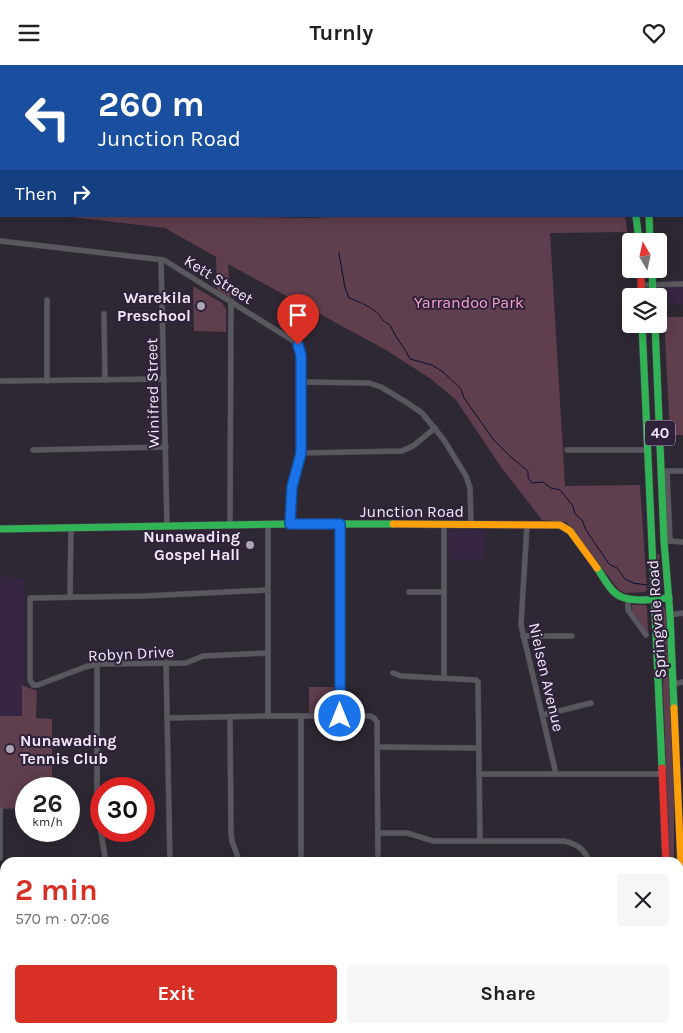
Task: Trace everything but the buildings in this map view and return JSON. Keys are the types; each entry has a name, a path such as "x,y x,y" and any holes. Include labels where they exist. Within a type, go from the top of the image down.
{"main road":[{"path":"636,217 638,233"},
{"path":"649,217 650,233"},
{"path":"642,278 642,288"},
{"path":"653,278 653,288"},
{"name":"Springvale Road","path":"642,333 666,857"},
{"name":"Springvale Road","path":"656,333 669,598 680,766 682,857"},
{"name":"Junction Road","path":"0,529 290,524 560,525 570,531 615,593 628,599"},
{"path":"628,599 669,598"}],"street":[{"name":"Kett Street","path":"0,241 161,260 231,301 298,345 301,355 301,453 292,487 290,524"},
{"name":"Winifred Street","path":"161,260 167,526"},
{"path":"642,285 683,284"},
{"path":"47,300 48,381"},
{"path":"230,525 231,301"},
{"path":"104,314 105,380"},
{"path":"0,381 164,379"},
{"path":"301,382 369,383 381,387 422,413 444,440 466,476 470,488 471,525"},
{"path":"301,453 402,451 413,446 435,428"},
{"path":"33,450 166,447"},
{"path":"568,450 648,450"},
{"path":"664,471 683,471"},
{"path":"340,524 340,716"},
{"path":"268,525 268,715"},
{"path":"444,525 444,678"},
{"name":"Nielsen Avenue","path":"527,525 520,618 556,774"},
{"path":"71,528 70,597 144,596 267,590"},
{"path":"667,541 683,541"},
{"path":"409,592 443,592"},
{"name":"Robyn Drive","path":"70,597 30,598 30,680 33,685 38,685 84,667 97,664 186,663 203,656 267,653"},
{"path":"628,599 628,610 646,635"},
{"path":"670,615 683,613"},
{"path":"524,635 572,636"},
{"path":"166,662 170,857"},
{"path":"97,664 97,808 105,857"},
{"path":"393,673 401,676 476,679 478,682 480,841"},
{"path":"674,684 683,682"},
{"path":"543,715 592,703"},
{"path":"168,718 268,715 301,717 370,716 374,718 377,722 378,857"},
{"path":"230,717 231,833 238,857"},
{"path":"301,717 302,857"},
{"path":"377,747 479,748"},
{"path":"480,775 662,774"},
{"path":"0,809 0,859"},
{"path":"378,833 407,833 433,841 564,841 582,847 587,857"}],"shaded area":[{"path":"662,280 683,280 683,304 667,303 667,288 662,288"},
{"path":"449,530 483,530 483,559 449,559"},
{"path":"0,577 24,578 24,717 0,717"}],"green space":[{"name":"Yarrandoo Park","path":"71,217 625,217 627,232 550,233 565,486 640,485 647,590 645,592 625,593 619,590 566,522 542,520 501,467 456,400 431,379 386,350 228,264 231,299 217,291 216,257 165,228"},
{"path":"193,286 222,303 226,309 226,332 194,331"},
{"path":"667,317 683,317 683,435 670,435 665,333 667,333"},
{"path":"657,554 659,554 661,592 659,592 658,587"},
{"path":"632,605 645,605 647,607 648,633 631,610"},
{"path":"663,605 666,611 674,797 674,857 670,857"},
{"path":"22,685 37,691 36,718 52,719 52,777 15,777 15,808 0,809 0,716 22,716"},
{"path":"309,687 340,687 340,716 309,717"}],"waterway":[{"path":"339,253 345,288 349,298 372,309 390,325 410,359 432,365 443,372 461,389 464,398 493,439 528,471 528,478 532,483 543,482 551,488 560,490 573,506 575,514 582,520 586,530 609,564 617,568 625,579 633,583 647,585"}],"traffic: fast":[{"path":"636,217 638,233"},
{"path":"649,217 650,233"},
{"path":"652,278 653,288"},
{"path":"642,333 662,768"},
{"path":"655,333 664,541 670,615 674,708"},
{"path":"0,529 393,524"},
{"path":"597,568 610,588 627,599 669,598"}],"traffic: slow":[{"path":"393,524 560,525 570,531 597,568"},
{"path":"674,708 681,857"}],"traffic: jam":[{"path":"641,278 641,288"},
{"path":"662,768 666,857"}],"place":[{"name":"Warekila Preschool","path":"201,306"},
{"name":"Nunawading Gospel Hall","path":"250,545"},
{"name":"Nunawading Tennis Club","path":"10,749"}],"route":[{"path":"298,345 301,355 301,453 292,487 290,524 340,524 340,716"}]}
